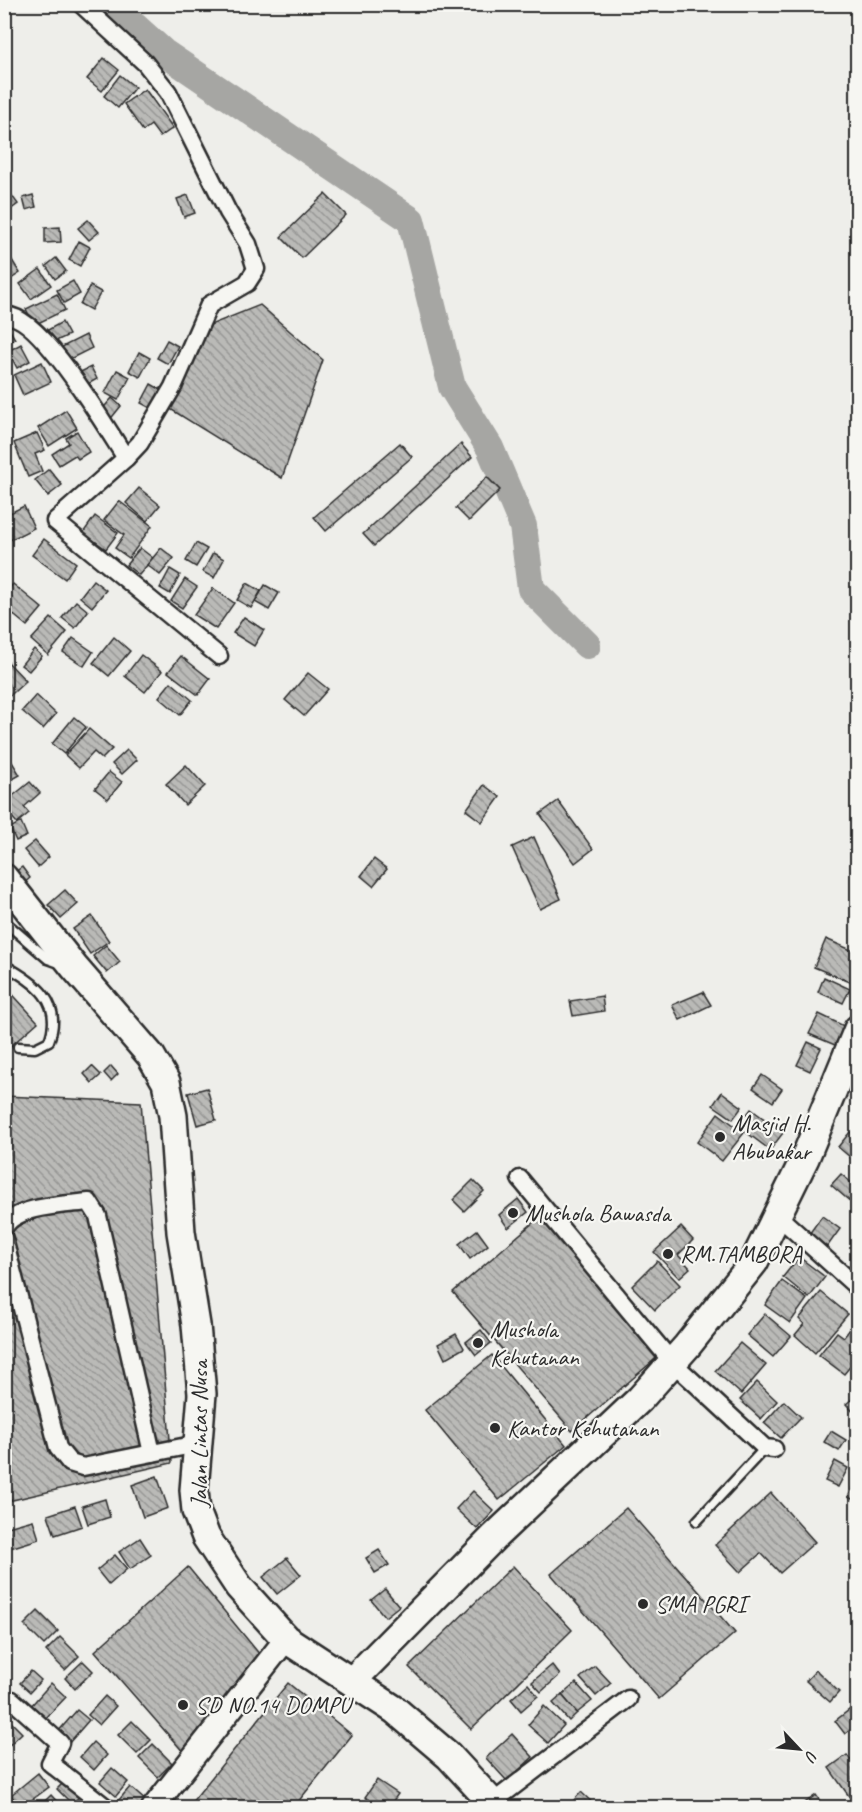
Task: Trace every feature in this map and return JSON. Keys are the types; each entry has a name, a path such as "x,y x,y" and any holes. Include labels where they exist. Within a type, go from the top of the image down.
{"highway":[{"name":"Jalan Lintas Nusa","path":"4,878 74,967 151,1056 166,1082 173,1116 182,1232 196,1325 202,1394 194,1490 196,1511 206,1537 239,1587 286,1639 395,1710 440,1749 495,1805"},
{"path":"352,1681 495,1536 640,1399 754,1262 805,1158 858,1029"}],"main road":[{"path":"153,1808 286,1639"}],"street":[{"path":"81,4 145,63 168,92 228,212 248,244 256,269 247,284 208,305 159,414 126,458 55,521 219,656"},
{"path":"4,316 11,315 21,319 37,332 59,357 126,458"},
{"path":"520,1179 672,1362 769,1449"},
{"path":"4,1228 13,1217 39,1208 89,1202 92,1204 98,1216 152,1453"},
{"path":"778,1216 858,1288"},
{"path":"4,1239 58,1448 63,1457 83,1467 197,1444"},
{"path":"495,1805 628,1699"},
{"path":"4,1705 12,1700 60,1743 50,1763 107,1808"}],"lane":[{"path":"4,921 48,959 74,967"},
{"path":"4,965 34,983 53,1009 54,1028 49,1041 35,1048 18,1047"},
{"path":"697,1521 769,1449"}],"building":[{"path":"104,58 119,70 102,91 87,79"},
{"path":"120,75 135,87 118,108 104,96"},
{"path":"145,89 173,128 160,137 151,125 143,131 124,104"},
{"path":"7,189 18,204 10,210 4,202 4,191"},
{"path":"325,194 346,215 302,258 281,237"},
{"path":"33,195 36,207 26,210 23,198"},
{"path":"188,195 195,213 184,217 177,199"},
{"path":"88,220 99,232 89,240 78,228"},
{"path":"60,227 61,242 45,243 45,228"},
{"path":"79,241 90,247 80,266 69,260"},
{"path":"10,257 20,273 5,283 4,261"},
{"path":"56,258 66,271 55,279 46,266"},
{"path":"40,269 51,285 31,299 20,284"},
{"path":"73,281 80,294 64,303 57,290"},
{"path":"90,286 101,292 91,310 80,304"},
{"path":"57,294 65,310 34,325 26,309"},
{"path":"260,305 323,360 282,478 167,407 200,329"},
{"path":"62,322 69,335 52,343 46,331"},
{"path":"8,327 15,339 4,345 4,329"},
{"path":"86,335 92,348 68,360 62,347"},
{"path":"167,340 178,346 168,364 157,358"},
{"path":"21,344 30,361 17,368 8,351"},
{"path":"139,352 150,358 140,377 129,371"},
{"path":"42,362 51,382 23,395 14,375"},
{"path":"91,367 97,379 81,388 74,375"},
{"path":"117,370 130,377 118,400 105,393"},
{"path":"151,384 165,392 156,411 141,403"},
{"path":"112,398 121,406 109,421 99,413"},
{"path":"66,410 77,428 49,446 38,428"},
{"path":"77,431 89,452 78,459 75,455 59,465 52,454 69,443 66,438"},
{"path":"37,433 45,450 35,454 42,471 28,477 14,443"},
{"path":"400,443 412,457 326,531 314,517"},
{"path":"461,444 472,457 374,546 363,534"},
{"path":"49,469 62,485 48,496 35,480"},
{"path":"487,477 500,490 469,521 456,508"},
{"path":"139,488 160,505 147,521 126,503"},
{"path":"119,501 152,526 129,558 115,548 124,535 104,520"},
{"path":"24,506 34,528 4,543 4,516"},
{"path":"95,516 118,533 106,549 83,533"},
{"path":"44,539 76,563 65,579 32,555"},
{"path":"196,543 207,549 196,567 186,561"},
{"path":"140,548 153,558 139,575 126,565"},
{"path":"161,548 174,558 160,575 147,565"},
{"path":"213,553 224,559 214,578 203,572"},
{"path":"170,569 180,575 170,594 160,588"},
{"path":"185,579 197,587 182,608 171,601"},
{"path":"93,580 106,590 92,607 80,597"},
{"path":"247,583 261,591 251,608 237,600"},
{"path":"13,584 42,608 27,626 4,607 4,594"},
{"path":"265,585 279,593 269,610 255,602"},
{"path":"213,588 234,603 216,629 194,615"},
{"path":"76,601 88,611 75,628 62,618"},
{"path":"244,617 264,630 254,646 233,633"},
{"path":"51,618 67,632 48,655 31,640"},
{"path":"114,637 130,651 109,676 93,663"},
{"path":"73,638 93,652 84,666 63,652"},
{"path":"34,649 42,656 29,671 21,665"},
{"path":"141,655 162,671 145,692 125,676"},
{"path":"181,656 210,679 198,695 168,672"},
{"path":"4,660 26,681 4,701"},
{"path":"308,673 328,689 304,716 285,700"},
{"path":"171,682 192,700 180,715 159,697"},
{"path":"36,695 56,714 43,729 22,711"},
{"path":"74,717 86,727 64,754 52,744"},
{"path":"89,729 112,749 102,759 94,752 79,768 65,755"},
{"path":"127,750 137,760 122,774 112,764"},
{"path":"12,762 20,775 4,784 4,766"},
{"path":"186,765 205,786 185,805 166,784"},
{"path":"109,772 122,782 108,799 95,789"},
{"path":"30,782 40,793 24,807 29,813 17,823 4,808 4,803"},
{"path":"484,785 500,797 482,822 466,810"},
{"path":"558,801 593,849 575,863 540,814"},
{"path":"21,822 27,836 16,841 10,828"},
{"path":"534,837 561,899 540,909 512,847"},
{"path":"35,841 49,857 38,867 24,850"},
{"path":"374,859 387,869 373,886 361,876"},
{"path":"22,867 30,878 21,886 12,874"},
{"path":"65,890 78,904 61,919 48,905"},
{"path":"92,916 109,941 90,954 73,929"},
{"path":"826,939 858,953 858,965 850,982 814,967"},
{"path":"106,945 120,962 107,973 93,956"},
{"path":"824,977 850,989 843,1003 818,992"},
{"path":"4,985 38,1022 4,1052"},
{"path":"703,992 711,1005 680,1020 672,1005"},
{"path":"602,996 604,1011 573,1016 570,1001"},
{"path":"819,1014 844,1026 835,1045 809,1034"},
{"path":"808,1042 821,1048 810,1071 797,1065"},
{"path":"92,1066 101,1075 92,1083 84,1074"},
{"path":"111,1066 118,1074 111,1081 104,1073"},
{"path":"762,1075 782,1089 773,1102 753,1088"},
{"path":"207,1088 216,1120 197,1125 188,1093"},
{"path":"722,1092 742,1107 733,1119 713,1105"},
{"path":"4,1096 141,1102 172,1463 4,1502"},
{"path":"751,1109 783,1133 770,1150 738,1126"},
{"name":"Masjid H. Abubakar","path":"718,1113 744,1133 722,1161 697,1142"},
{"path":"850,1132 858,1138 857,1163 838,1147"},
{"path":"841,1174 858,1188 858,1198 853,1204 831,1185"},
{"path":"473,1180 484,1191 464,1211 453,1200"},
{"name":"Mushola Bawasda","path":"518,1199 528,1212 508,1228 499,1215"},
{"path":"542,1215 661,1354 572,1431 453,1292"},
{"path":"822,1216 840,1229 827,1247 809,1234"},
{"name":"RM.TAMBORA","path":"681,1227 693,1240 678,1255 690,1268 679,1278 654,1252"},
{"path":"477,1230 488,1245 470,1259 459,1244"},
{"path":"799,1257 825,1277 809,1298 783,1277"},
{"path":"657,1261 680,1285 655,1310 632,1286"},
{"path":"782,1281 807,1299 790,1323 765,1305"},
{"path":"821,1292 848,1314 815,1353 795,1335 804,1324 799,1319"},
{"path":"765,1314 791,1336 773,1357 747,1335"},
{"path":"850,1329 858,1335 858,1357 844,1374 819,1355 837,1332 844,1337"},
{"name":"Mushola Kehutanan","path":"481,1330 491,1343 476,1355 466,1342"},
{"path":"456,1334 464,1348 445,1359 438,1344"},
{"path":"740,1343 766,1365 741,1394 715,1371"},
{"name":"Kantor Kehutanan","path":"492,1355 566,1445 499,1500 425,1410"},
{"path":"757,1382 777,1401 761,1419 740,1400"},
{"path":"858,1394 858,1417 846,1404"},
{"path":"784,1401 801,1417 781,1438 764,1423"},
{"path":"831,1431 846,1440 839,1451 824,1442"},
{"path":"835,1461 848,1468 838,1487 825,1481"},
{"path":"157,1476 168,1508 143,1517 132,1485"},
{"path":"858,1481 858,1502 848,1497"},
{"path":"473,1491 494,1511 477,1529 456,1509"},
{"path":"771,1493 815,1542 780,1573 761,1553 740,1572 715,1545"},
{"path":"105,1499 110,1517 88,1524 82,1506"},
{"path":"75,1506 82,1526 55,1535 48,1515"},
{"name":"SMA PGRI","path":"626,1508 735,1633 659,1699 551,1574"},
{"path":"33,1520 39,1539 7,1549 4,1528"},
{"path":"140,1538 151,1555 130,1569 119,1552"},
{"path":"379,1550 389,1565 375,1573 366,1558"},
{"path":"115,1555 127,1569 109,1585 97,1570"},
{"path":"287,1558 301,1575 277,1594 263,1577"},
{"path":"513,1566 572,1630 471,1729 409,1667"},
{"name":"SD NO.14 DOMPU","path":"188,1567 261,1656 186,1755 95,1651"},
{"path":"385,1589 399,1606 385,1617 371,1600"},
{"path":"38,1611 58,1631 44,1645 24,1625"},
{"path":"60,1637 79,1656 65,1670 46,1651"},
{"path":"83,1661 93,1671 75,1689 65,1678"},
{"path":"552,1665 560,1675 541,1692 532,1682"},
{"path":"595,1666 611,1683 596,1696 580,1678"},
{"path":"816,1670 839,1692 830,1702 806,1681"},
{"path":"31,1671 41,1680 30,1692 20,1683"},
{"path":"51,1683 66,1697 44,1720 30,1707"},
{"path":"288,1683 352,1735 293,1808 187,1808"},
{"path":"576,1683 592,1701 577,1713 562,1695"},
{"path":"528,1684 538,1696 521,1711 511,1699"},
{"path":"562,1695 577,1713 569,1721 553,1703"},
{"path":"105,1696 116,1706 99,1725 88,1715"},
{"path":"858,1703 858,1724 845,1734 835,1721"},
{"path":"544,1706 564,1725 548,1743 528,1725"},
{"path":"77,1710 89,1720 69,1743 57,1733"},
{"path":"4,1715 22,1733 4,1750"},
{"path":"132,1721 151,1740 137,1754 118,1735"},
{"path":"512,1734 533,1757 507,1781 486,1758"},
{"path":"93,1742 107,1755 94,1770 80,1757"},
{"path":"153,1744 172,1763 158,1777 139,1758"},
{"path":"847,1755 858,1769 858,1799 853,1802 829,1768"},
{"path":"112,1768 128,1782 116,1796 100,1782"},
{"path":"38,1773 49,1787 21,1808 11,1795"},
{"path":"377,1780 398,1794 388,1808 381,1808 365,1797"},
{"path":"65,1781 80,1796 72,1804 57,1789"},
{"path":"130,1787 146,1801 140,1808 126,1808 118,1801"},
{"path":"581,1792 598,1808 567,1808"},
{"path":"51,1795 63,1808 50,1808 44,1802"},
{"path":"816,1795 825,1808 804,1808 802,1805"}],"waterway":[{"path":"110,4 163,52 411,220 452,387 490,448 523,526 531,589 587,645"}],"place":[{"name":"Masjid H. Abubakar","path":"720,1137"},
{"name":"Mushola Bawasda","path":"513,1213"},
{"name":"RM.TAMBORA","path":"668,1254"},
{"name":"Mushola Kehutanan","path":"478,1343"},
{"name":"Kantor Kehutanan","path":"495,1428"},
{"name":"SMA PGRI","path":"643,1604"},
{"name":"SD NO.14 DOMPU","path":"183,1705"}]}
